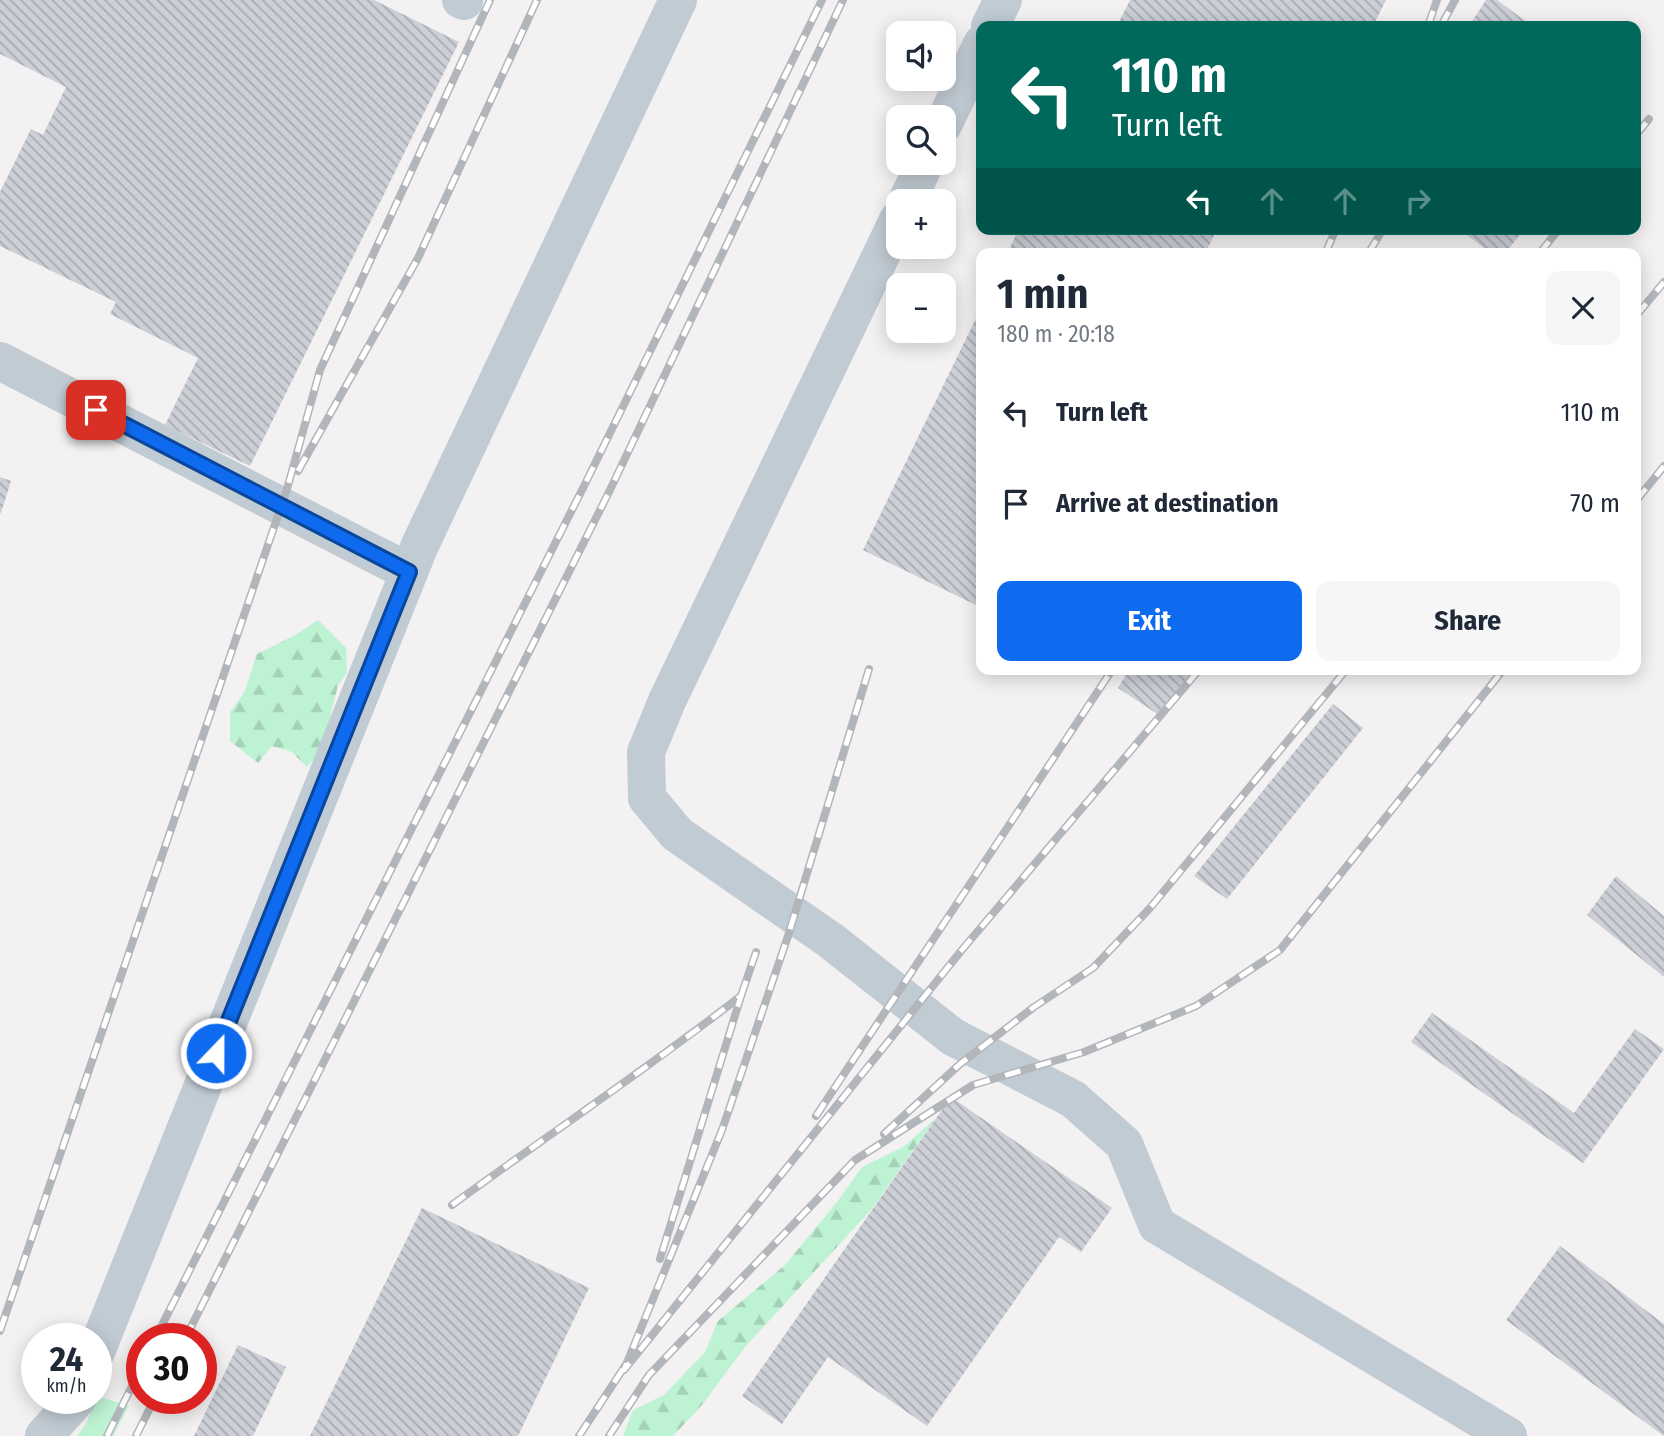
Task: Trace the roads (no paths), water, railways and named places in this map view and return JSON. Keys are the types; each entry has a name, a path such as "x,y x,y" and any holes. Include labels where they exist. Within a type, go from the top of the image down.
{"street":[{"path":"108,1323 409,572 678,0"},
{"path":"992,21 1003,0"},
{"path":"953,105 976,56"},
{"path":"886,245 667,701 646,752 647,798 677,834 830,940 953,1037 1073,1099 1124,1143 1157,1225 1508,1436"},
{"path":"0,361 409,572"},
{"path":"44,1436 64,1414"}],"railway":[{"path":"0,1331 287,489 320,370 490,0"},
{"path":"298,471 418,258 537,0"},
{"path":"163,1323 586,482 822,0"},
{"path":"193,1323 609,492 843,0"},
{"path":"1430,21 1437,0"},
{"path":"1444,21 1455,0"},
{"path":"1641,129 1649,119"},
{"path":"1328,248 1333,235"},
{"path":"1372,248 1379,235"},
{"path":"1544,248 1554,235"},
{"path":"1641,310 1664,282"},
{"path":"1641,495 1664,466"},
{"path":"869,669 788,936 722,1130 624,1370 961,951 1195,675"},
{"path":"816,1116 1109,675"},
{"path":"884,1134 960,1064 1034,1007 1093,968 1150,908 1342,675"},
{"path":"609,1436 649,1375 855,1160 973,1085 1084,1052 1196,1006 1280,950 1499,675"},
{"path":"741,996 756,952"},
{"path":"452,1205 634,1076 741,996 660,1259"},
{"path":"579,1436 627,1363"},
{"path":"107,1436 126,1398"},
{"path":"136,1436 147,1414"}]}
